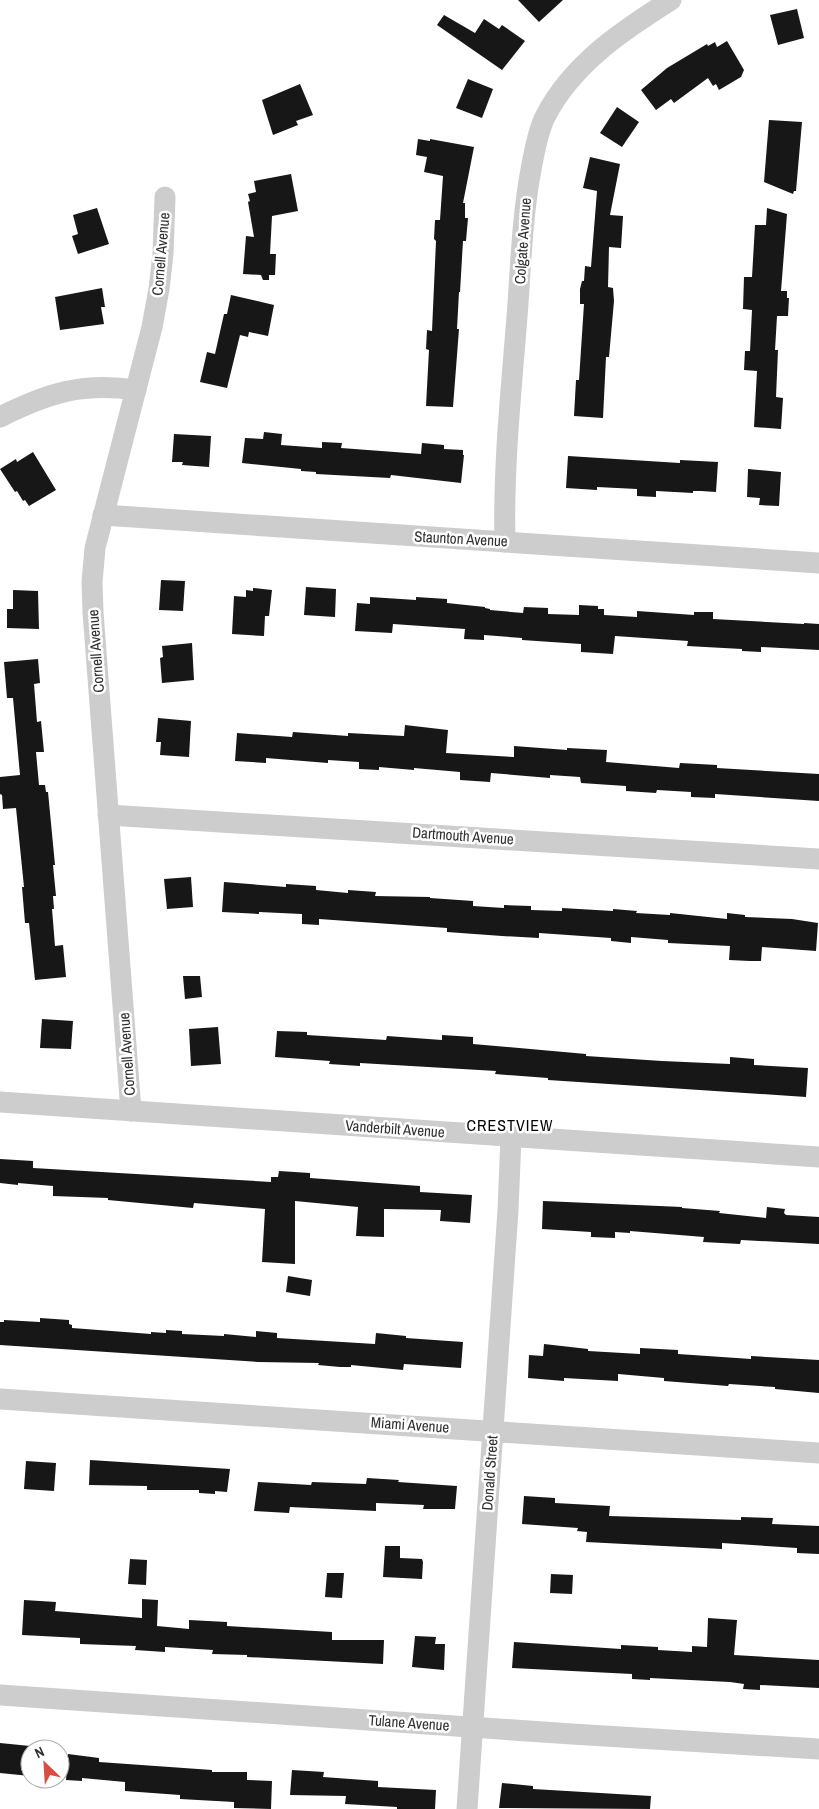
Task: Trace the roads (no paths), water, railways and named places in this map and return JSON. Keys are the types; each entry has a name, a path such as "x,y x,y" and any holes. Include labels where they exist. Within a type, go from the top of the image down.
{"street":[{"name":"Colgate Avenue","path":"505,542 504,511 508,436 525,202 535,149 544,119 558,94 575,73 597,52 640,19 671,0"},
{"name":"Cornell Avenue","path":"131,1111 92,582 95,548 152,327 163,254 165,197"},
{"path":"0,417 28,403 70,390 111,386 136,390"},
{"name":"Staunton Avenue","path":"103,515 819,563"},
{"name":"Dartmouth Avenue","path":"108,815 819,859"},
{"name":"Vanderbilt Avenue","path":"0,1102 819,1157"},
{"name":"Donald Street","path":"467,1809 508,1210 511,1137"},
{"name":"Miami Avenue","path":"0,1399 819,1453"},
{"name":"Tulane Avenue","path":"0,1695 819,1749"}],"district":[{"name":"CRESTVIEW","path":"510,1125"}]}
